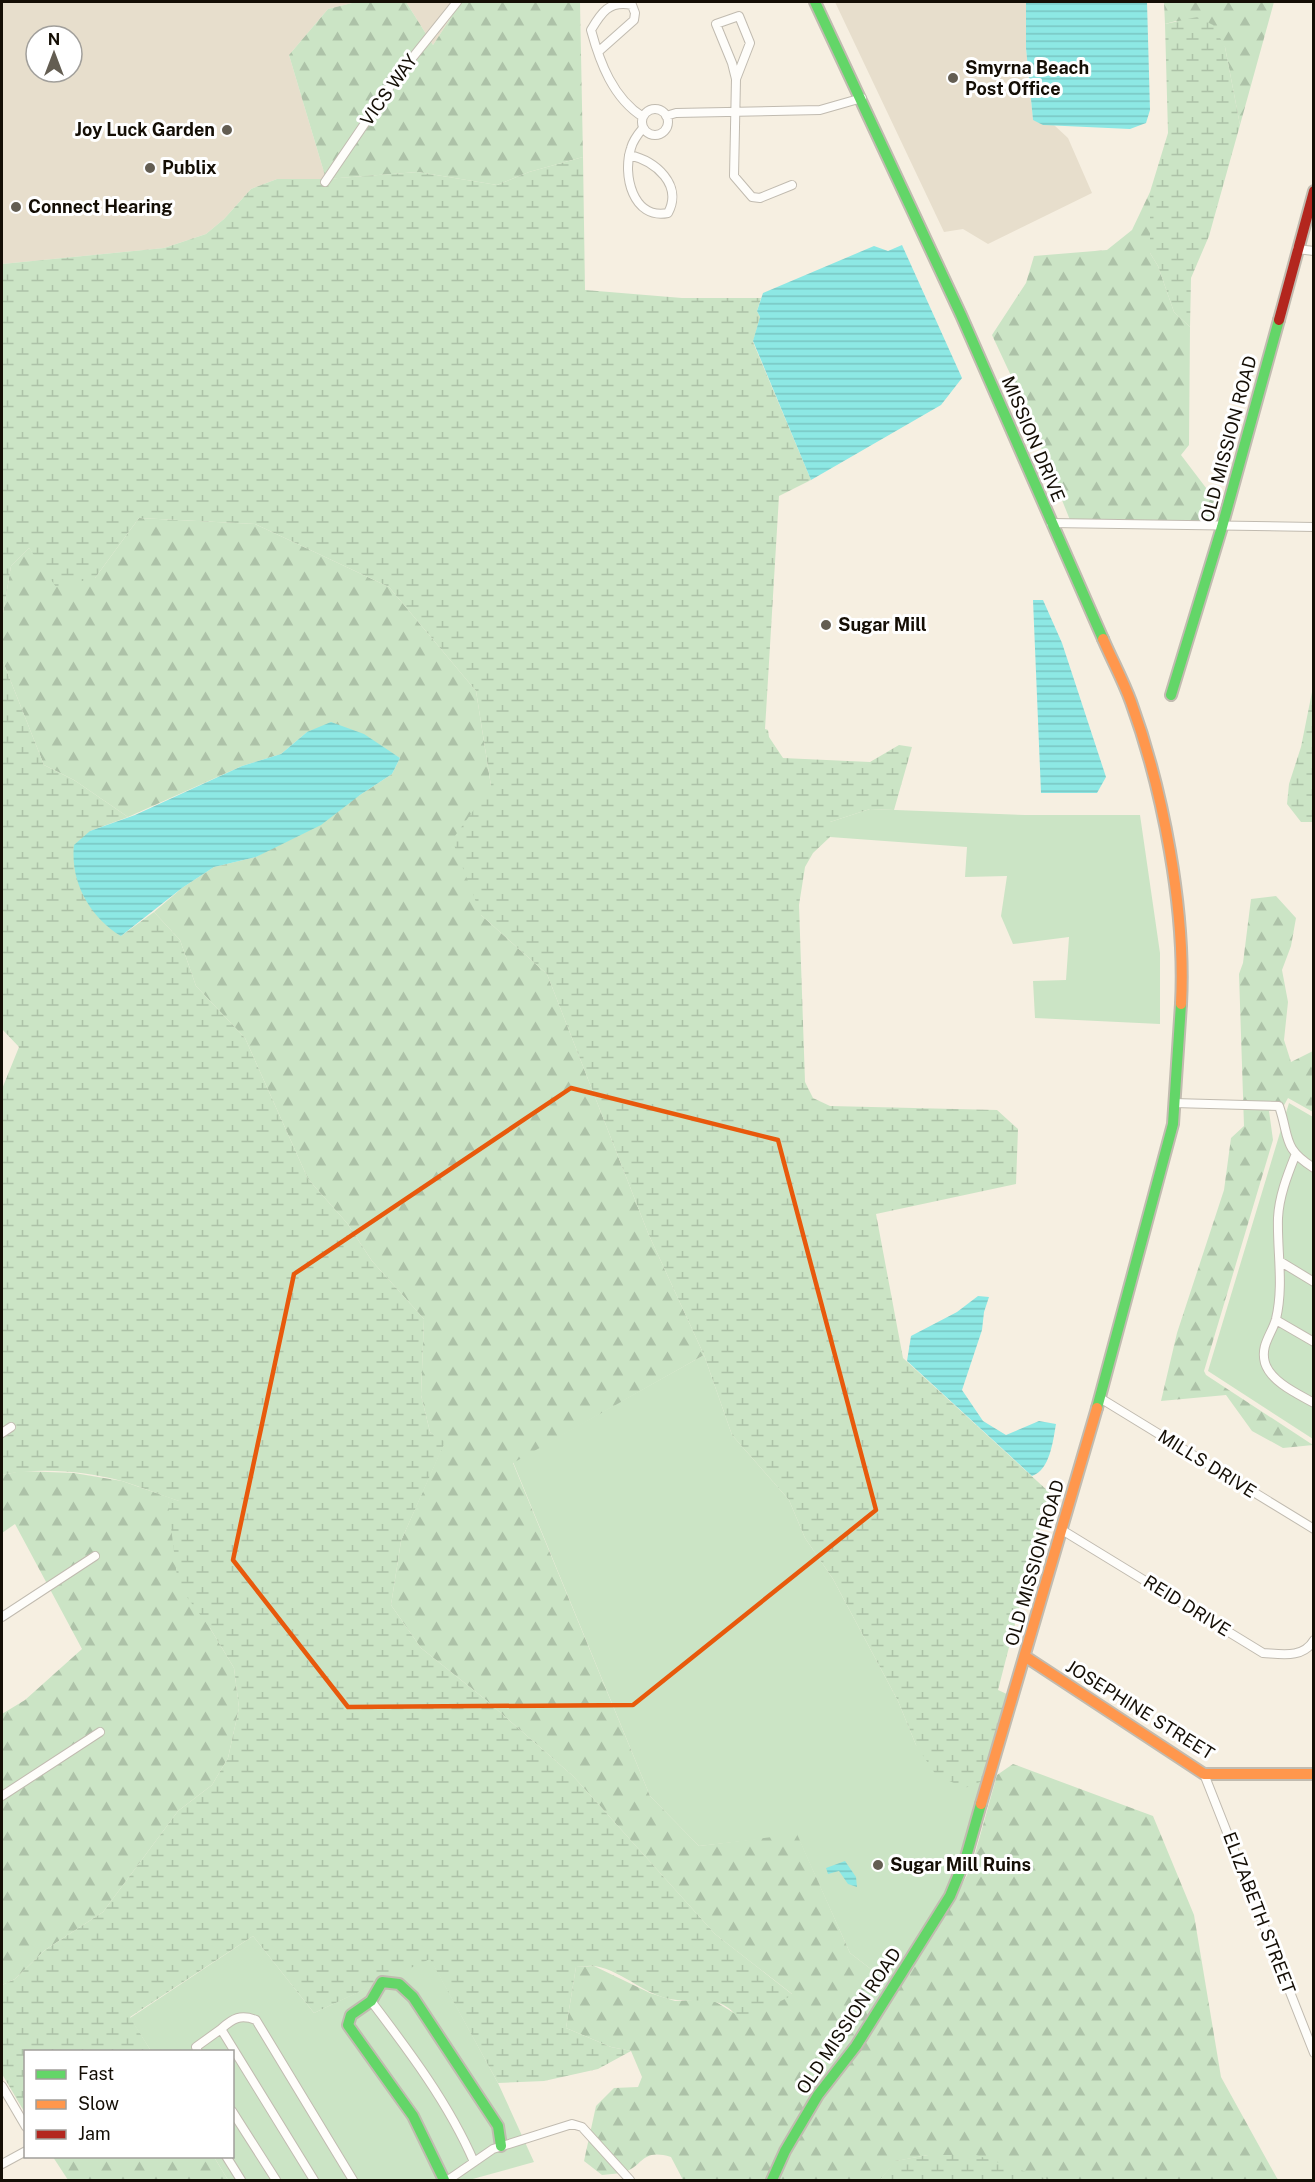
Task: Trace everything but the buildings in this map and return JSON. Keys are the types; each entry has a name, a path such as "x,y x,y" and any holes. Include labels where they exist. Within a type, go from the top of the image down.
{"street":[{"name":"VICS WAY","path":"325,182 393,82 457,2"},
{"path":"598,52 634,20 635,13 632,5 613,2 607,5 591,30 598,52 617,94 629,108 643,117"},
{"name":"MISSION DRIVE","path":"815,2 962,315 1131,702 1161,807 1176,904"},
{"path":"735,79 750,43 740,16 716,24 732,63 735,79 737,112 734,169 739,184 752,197 760,198 792,185"},
{"path":"643,117 655,109 666,116 676,113 820,110 862,98"},
{"path":"643,128 652,135 660,134 667,126 666,116"},
{"path":"629,155 649,161 667,178 673,196 668,213 652,213 634,198 629,182 629,155 634,140 643,128 643,117"},
{"name":"OLD MISSION ROAD","path":"1171,696 1222,526 1314,191"},
{"path":"1297,249 1314,251"},
{"path":"1051,523 1314,527"},
{"name":"OLD MISSION ROAD","path":"772,2181 785,2151 818,2095 856,2046 950,1896 966,1857 1100,1398 1173,1124 1182,981 1176,904"},
{"path":"1174,1103 1279,1106 1287,1141 1295,1156 1314,1168"},
{"path":"1295,1156 1284,1182 1278,1218 1281,1262 1276,1320 1264,1347 1265,1363 1272,1375 1314,1403"},
{"path":"1281,1262 1314,1282"},
{"path":"1276,1320 1314,1342"},
{"name":"MILLS DRIVE","path":"1100,1398 1314,1529"},
{"path":"2,1433 11,1427"},
{"name":"REID DRIVE","path":"1062,1530 1263,1653 1294,1655 1314,1640"},
{"path":"2,1617 95,1556"},
{"name":"JOSEPHINE STREET","path":"1026,1657 1204,1774 1218,1776 1314,1774"},
{"path":"2,1796 100,1732"},
{"name":"ELIZABETH STREET","path":"1204,1774 1314,2053"},
{"path":"501,2146 498,2126 414,1997 400,1983 391,1980 382,1982 371,2001 351,2015 348,2025 414,2116 446,2181 501,2146 573,2124 582,2127 630,2181"},
{"path":"371,2001 403,2044 462,2134 474,2162"},
{"path":"194,2050 232,2019 246,2016 256,2020 353,2181"},
{"path":"221,2029 234,2050"},
{"path":"234,2050 314,2181"},
{"path":"2,2086 24,2124"},
{"path":"234,2114 276,2181"},
{"path":"2,2164 24,2152"},
{"path":"227,2158 241,2181"}],"highlighted area":[{"path":"571,1088 778,1140 876,1510 633,1705 348,1707 233,1560 294,1274"}],"shaded area":[{"path":"2,2 356,2 328,9 289,55 326,179 277,179 251,189 224,219 206,234 164,248 2,264"},
{"path":"406,2 461,2 433,45"},
{"path":"835,2 1026,2 1026,48 1033,120 1054,125 1068,138 1092,193 988,244 963,229 944,232"}],"green space":[{"path":"356,2 406,2 433,45 461,2 580,2 583,157 529,172 497,185 418,172 326,179 289,55 328,9"},
{"path":"1164,2 1274,2 1240,125 1225,47 1176,21 1165,24"},
{"path":"1197,17 1213,25 1225,47 1240,125 1209,236 1191,278 1190,327 1174,312 1158,266 1150,253 1150,192 1168,133 1165,24"},
{"path":"583,157 585,290 682,298 761,298 757,311 760,317 753,342 811,480 779,496 765,729 768,730 769,737 783,758 870,762 899,745 912,747 894,810 870,809 830,822 830,837 813,853 805,867 799,905 805,1082 813,1098 830,1106 997,1110 1018,1129 1016,1184 876,1214 903,1358 1049,1492 998,1690 1009,1695 985,1780 965,1788 936,1775 916,1745 898,1701 833,1579 805,1538 789,1500 732,1435 704,1355 648,1233 547,974 481,915 452,840 491,786 476,691 389,587 255,524 139,518 95,578 56,587 29,548 11,566 2,619 2,264 164,248 206,234 224,219 251,189 277,179 325,179 418,172 497,185 529,172"},
{"path":"1150,192 1150,253 1158,266 1174,312 1190,327 1189,445 1181,455 1216,501 1208,521 1072,525 1019,393 992,335 1026,283 1034,256 1107,250 1132,230"},
{"path":"139,518 255,524 389,587 476,691 491,786 481,915 547,974 648,1233 704,1355 513,1463 650,1796 699,1846 797,1834 850,1953 889,1983 781,2148 767,2180 683,2180 671,2157 661,2155 648,2157 622,2173 602,2175 584,2161 596,2106 614,2088 638,2087 642,2077 631,2051 611,2047 566,2028 576,1967 594,1966 650,1993 675,2001 711,1999 734,2013 792,1994 715,1934 573,1776 486,1700 421,1648 391,1605 401,1541 444,1443 430,1432 421,1395 424,1319 372,1261 347,1223 308,1179 245,1038 196,986 180,940 154,912 182,888 214,867 256,857 360,795 392,774 400,758 386,750 307,732 281,754 242,766 128,817 74,780 44,765 2,659 2,619 11,566 29,548 41,563 95,578"},
{"path":"2,659 44,765 74,780 128,817 90,831 121,936 154,912 180,940 196,986 245,1038 308,1179 347,1223 372,1261 424,1319 421,1395 430,1432 445,1442 401,1541 391,1605 421,1648 486,1700 573,1776 715,1934 793,1995 746,2018 737,2017 731,2010 717,2002 666,1998 606,1969 593,1966 576,1967 566,2028 611,2047 631,2051 598,2069 544,2081 498,2083 430,1959 314,2013 253,1936 130,2017 150,2050 24,2050 24,2111 2,2074 2,1985 15,1979 45,1950 103,1912 178,1811 212,1785 228,1758 239,1708 234,1668 210,1628 178,1585 168,1502 179,1501 122,1481 93,1475 62,1471 31,1471 2,1475 2,1089 19,1047 2,1029"},
{"path":"1313,687 1313,822 1301,822 1287,804 1289,784 1301,747"},
{"path":"870,809 1025,815 1140,815 1160,953 1160,1024 1035,1018 1033,981 1066,980 1069,937 1013,944 1001,916 1007,876 965,877 967,847 830,837 830,822"},
{"path":"1276,896 1296,918 1291,946 1282,970 1288,1002 1284,1040 1291,1062 1313,1051 1313,1112 1288,1098 1283,1107 1269,1111 1273,1140 1204,1371 1206,1375 1313,1445 1283,1448 1252,1431 1226,1395 1161,1401 1177,1333 1224,1190 1231,1138 1244,1126 1239,974 1243,963 1251,899"},
{"path":"1289,1103 1313,1117 1313,1439 1208,1371"},
{"path":"704,1355 732,1435 789,1500 805,1538 833,1579 898,1701 916,1745 985,1780 962,1855 946,1893 889,1983 850,1953 797,1835 699,1846 650,1796 513,1462"},
{"path":"21,1471 74,1473 122,1481 182,1502 168,1502 210,1628 234,1668 239,1708 228,1758 212,1785 178,1811 103,1912 45,1950 15,1979 2,1985 2,1714 25,1700 82,1649 15,1524 2,1533 2,1475"},
{"path":"1013,1764 1153,1816 1194,1915 1221,2077 1278,2180 1050,2180 1019,2171 928,2155 896,2161 880,2180 778,2180 789,2154 822,2098 860,2049 954,1899 971,1868 997,1775"},
{"path":"253,1936 314,2013 430,1958 498,2083 534,2162 469,2180 228,2180 215,2158 234,2158 234,2050 150,2050 130,2018"},
{"path":"928,2155 976,2155 1050,2180 880,2180 895,2161"},
{"path":"54,2158 215,2158 228,2180 68,2180"}],"water":[{"path":"1026,2 1147,2 1150,110 1146,123 1130,129 1043,125 1033,120 1026,48"},
{"path":"902,245 962,378 941,405 811,480 753,341 760,317 757,311 763,293 874,246 888,251"},
{"path":"1033,600 1043,600 1062,643 1106,777 1097,793 1041,793"},
{"path":"331,722 364,734 400,758 392,774 321,825 256,857 214,867 182,888 121,936 91,909 79,885 74,859 74,845 90,831 135,815 242,766 281,754 307,732"},
{"path":"978,1296 989,1297 982,1330 962,1390 983,1421 1006,1435 1039,1421 1056,1424 1047,1461 1038,1473 1032,1476 907,1361 911,1336 957,1312"},
{"path":"845,1861 856,1877 857,1887 848,1884 839,1871 828,1874 826,1868"}],"traffic: fast":[{"path":"815,2 961,315 1103,639"},
{"path":"1171,695 1222,527 1279,320"},
{"path":"1097,1408 1173,1124 1181,1004"},
{"path":"772,2180 785,2151 818,2095 856,2046 950,1896 966,1857 981,1804"},
{"path":"444,2180 413,2116 348,2025 351,2015 371,2001 382,1982 399,1984 413,1997 498,2126 501,2146"}],"traffic: slow":[{"path":"1103,639 1125,686 1143,736 1162,811 1176,890 1180,930 1181,1004"},
{"path":"981,1804 1097,1408"},
{"path":"1026,1657 1204,1774 1314,1774"}],"traffic: jam":[{"path":"1279,320 1314,191"}],"place":[{"name":"Smyrna Beach Post Office","path":"953,78"},
{"name":"Joy Luck Garden","path":"227,130"},
{"name":"Publix","path":"150,168"},
{"name":"Connect Hearing","path":"16,207"},
{"name":"Sugar Mill","path":"826,625"},
{"name":"Sugar Mill Ruins","path":"878,1865"}]}
